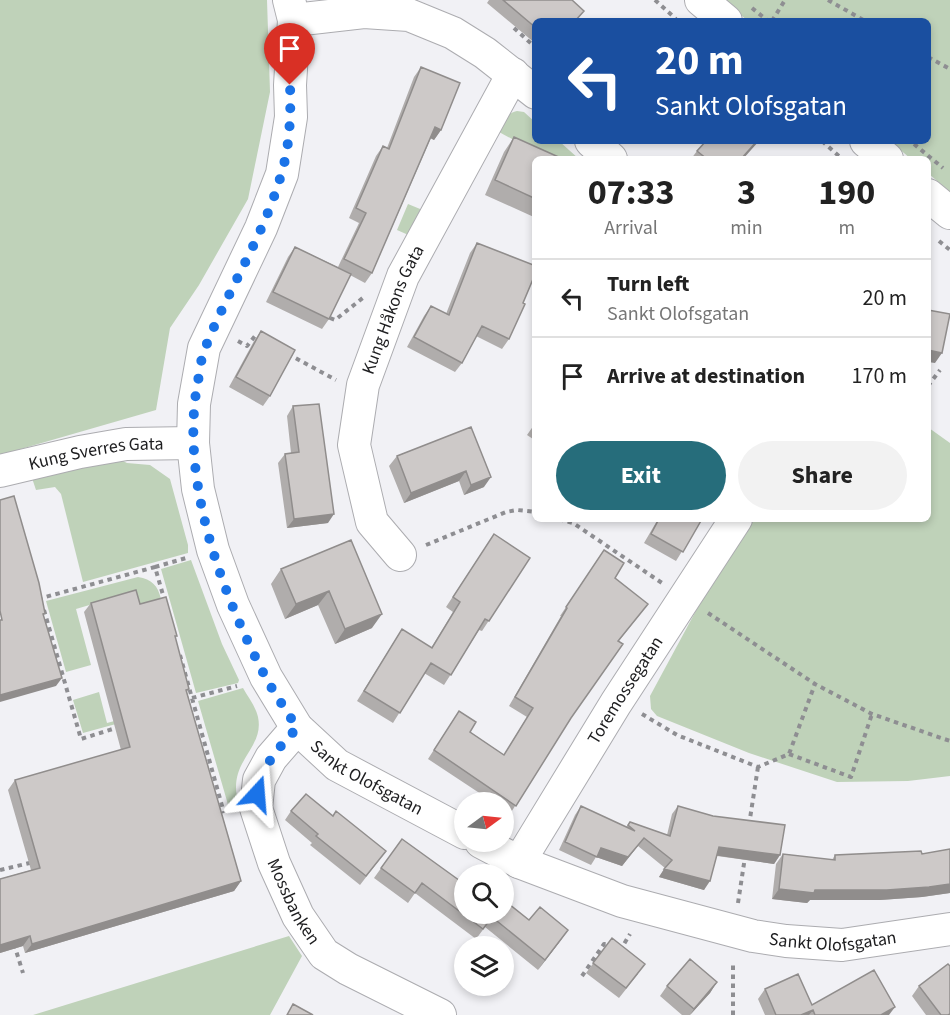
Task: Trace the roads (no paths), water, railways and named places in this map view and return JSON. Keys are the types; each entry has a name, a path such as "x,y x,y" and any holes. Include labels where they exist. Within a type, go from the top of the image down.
{"street":[{"path":"701,0 722,18"},
{"name":"Kung Håkons Gata","path":"292,10 408,15 453,33 485,53 524,84 403,276 362,394 354,445 371,519 400,555"},
{"name":"Sankt Olofsgatan","path":"292,10 291,117 282,174 261,228 204,348 194,404 193,442 198,489 213,550 233,605 266,677 297,728 337,765 454,827"},
{"path":"594,144 608,156"},
{"path":"869,144 883,156"},
{"path":"931,197 950,213"},
{"name":"Kung Sverres Gata","path":"0,471 80,452 126,444 193,442"},
{"name":"Toremossegatan","path":"519,862 616,703 734,522"},
{"name":"Mossbanken","path":"297,728 271,758 259,780 256,808 274,863 297,916 324,954 348,969 440,1015"},
{"name":"Sankt Olofsgatan","path":"500,852 519,862 622,901 734,931 786,941 842,945 950,929"}]}
